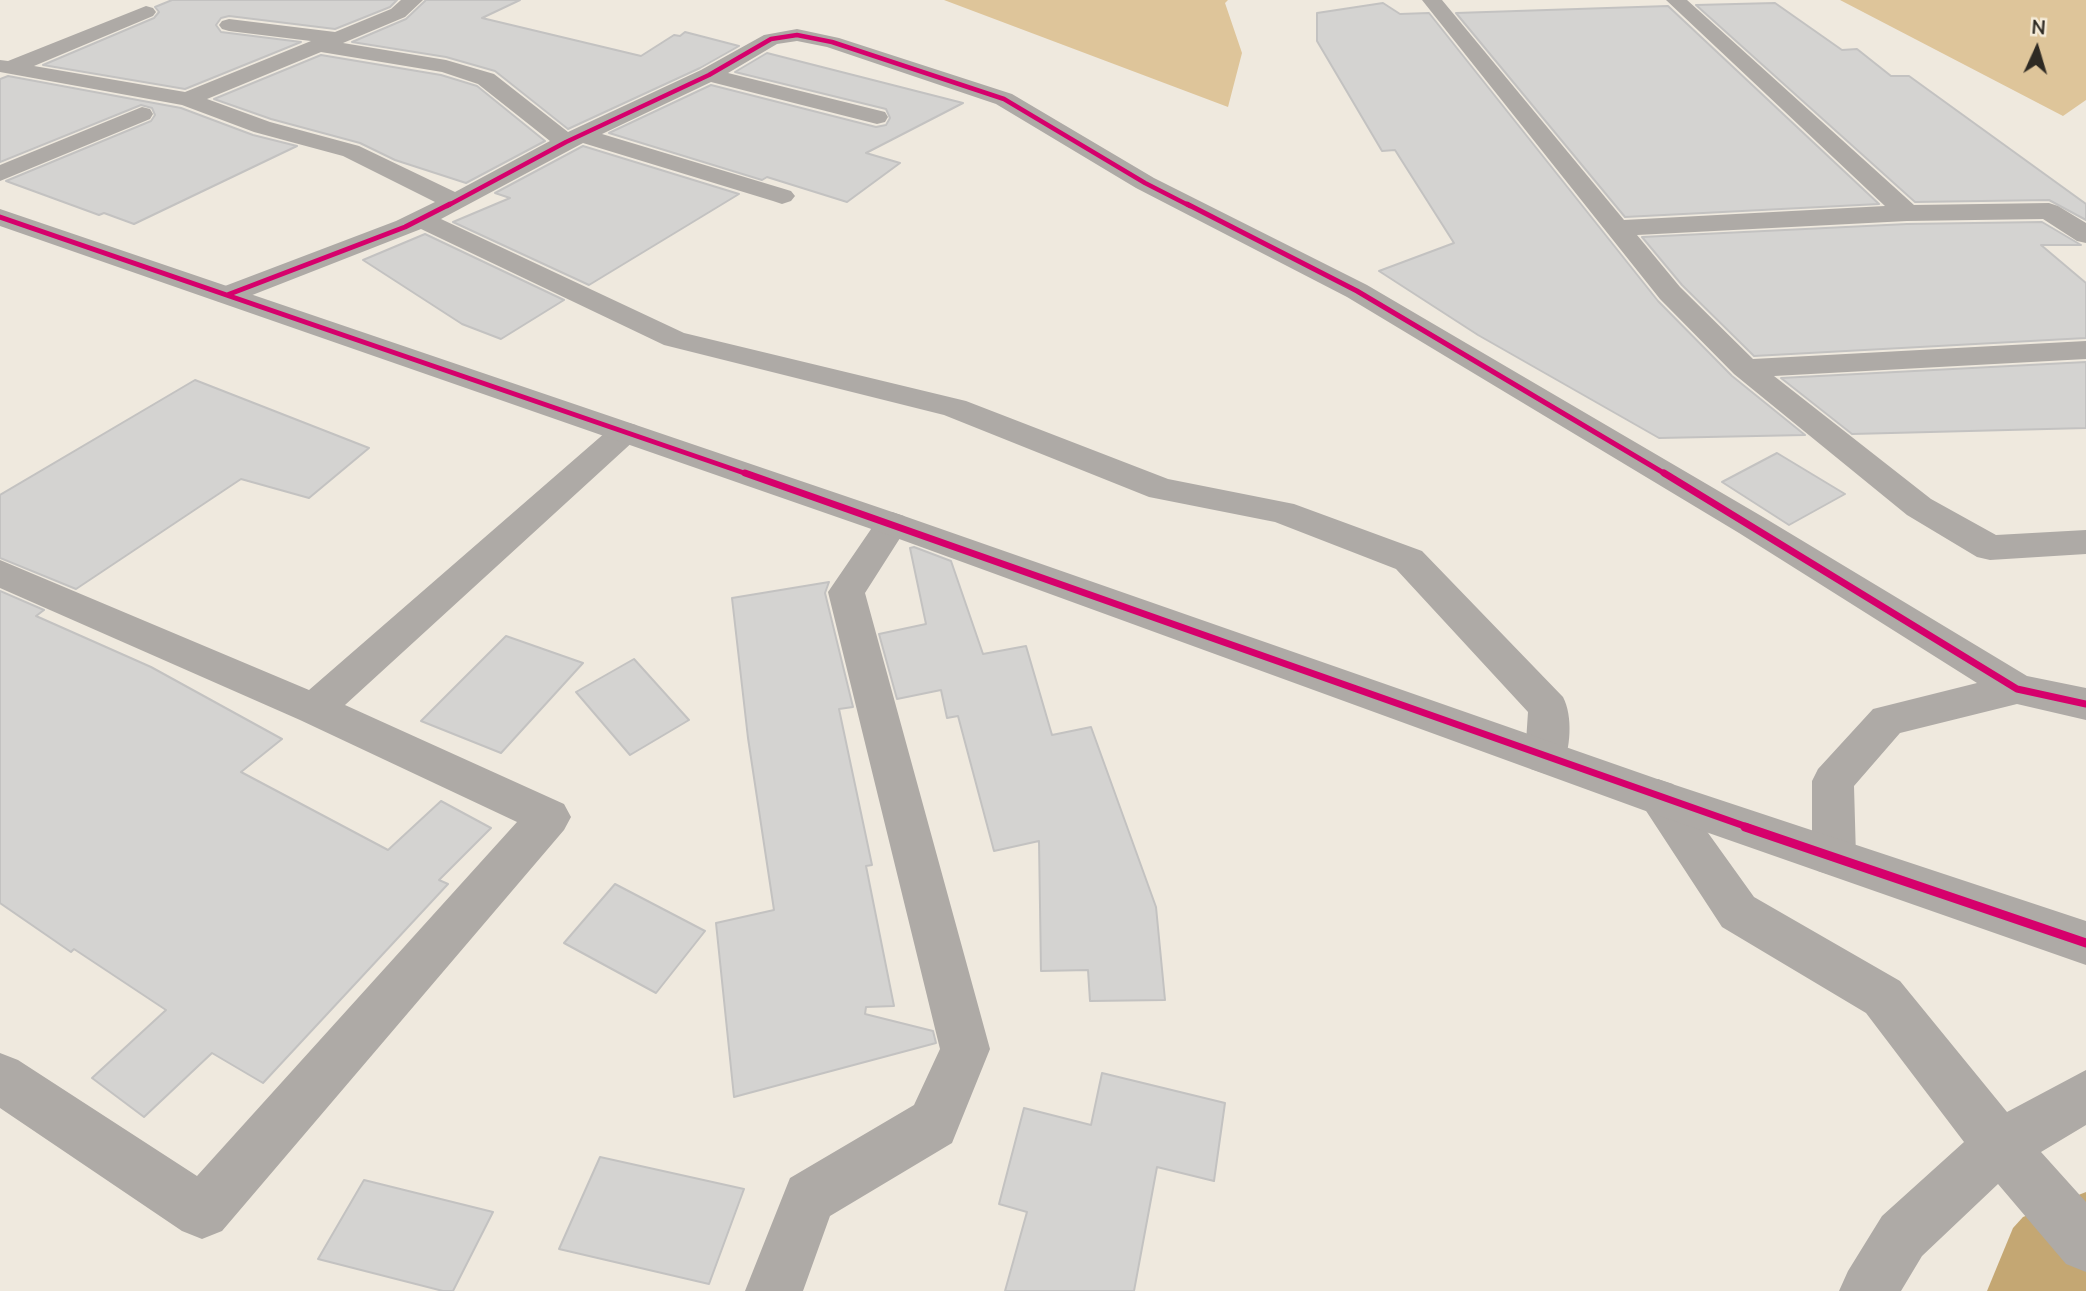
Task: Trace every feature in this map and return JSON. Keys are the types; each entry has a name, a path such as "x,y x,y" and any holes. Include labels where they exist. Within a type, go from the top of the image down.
{"street":[{"path":"187,99 398,13 413,0"},
{"path":"1432,0 1670,293 1745,368 1919,507 1990,548 2086,542"},
{"path":"1676,0 1907,213"},
{"path":"5,67 146,12"},
{"path":"229,24 446,66 486,79 574,139 782,195"},
{"path":"227,295 420,219 574,139 709,75 771,39 797,35 832,42 1003,99 1145,183 1357,291 1751,525 2017,689 2086,704"},
{"path":"5,67 187,99 262,127 351,151 455,202"},
{"path":"709,75 877,117"},
{"path":"0,174 142,114"},
{"path":"1617,228 1907,213 2049,211 2086,235"},
{"path":"0,217 892,524 1658,797 2086,943"},
{"path":"420,219 674,339 955,408 1161,489 1282,512 1409,560 1549,708 1546,757"},
{"path":"1745,368 2086,350"},
{"path":"314,709 625,432"},
{"path":"774,1291 809,1197 933,1125 965,1049 846,592 892,524"},
{"path":"0,573 314,709 549,817 202,1210 0,1078"},
{"path":"1835,857 1833,781 1886,720 2017,689"},
{"path":"1658,797 1738,912 1883,997 2016,1163 2086,1244"},
{"path":"1868,1291 1902,1236 2016,1163 2086,1096"}],"shaded area":[{"path":"944,0 1228,0 1225,3 1242,53 1228,107"},
{"path":"1840,0 2086,0 2086,100 2063,116"}],"building":[{"path":"172,0 397,0 390,7 335,29 229,16 221,18 216,25 221,32 301,42 185,89 43,65 154,18 159,12 155,7"},
{"path":"426,0 520,0 482,18 641,56 674,35 680,36 685,32 739,46 700,68 568,129 495,71 446,57 352,42 406,19"},
{"path":"1383,3 1400,14 1429,13 1658,301 1732,376 1805,435 1659,438 1478,335 1379,271 1454,243 1395,150 1382,151 1317,41 1317,13"},
{"path":"1775,3 1842,50 1857,49 1891,76 1909,76 2086,204 2086,220 2049,200 1915,202 1696,5"},
{"path":"1668,6 1879,204 1625,217 1456,13"},
{"path":"767,53 963,103 866,153 900,163 847,202 767,177 762,180 609,133 711,85 876,127 886,125 890,118 886,109 735,72"},
{"path":"321,55 441,75 477,86 545,141 466,183 395,160 360,143 271,119 214,99"},
{"path":"8,76 181,108 253,135 297,146 134,224 104,213 99,215 6,181 151,121 155,115 152,108 141,105 0,162 0,79"},
{"path":"583,146 739,194 589,285 453,222 510,198 495,193"},
{"path":"2042,222 2081,245 2041,245 2086,283 2086,338 1754,356 1682,285 1642,237 1907,224"},
{"path":"425,234 564,300 501,339 462,324 363,260"},
{"path":"2086,362 2086,428 1852,434 1781,378"},
{"path":"195,380 369,448 309,498 241,479 76,589 0,558 0,495"},
{"path":"1777,453 1845,494 1789,525 1722,482"},
{"path":"914,547 951,561 983,654 1026,646 1052,735 1091,727 1156,907 1165,1000 1090,1001 1088,970 1041,971 1039,841 994,851 958,716 947,718 941,690 897,699 879,634 926,624 910,548"},
{"path":"829,582 825,593 853,707 839,709 872,865 866,866 894,1006 866,1007 865,1014 933,1031 936,1043 734,1097 716,923 774,910 748,738 732,598"},
{"path":"0,591 44,610 36,616 151,667 282,739 241,772 388,850 441,801 491,828 439,880 448,884 263,1083 212,1053 144,1117 92,1078 166,1010 74,949 71,952 0,903"},
{"path":"506,636 583,663 501,753 421,721"},
{"path":"634,659 689,720 630,755 576,692"},
{"path":"615,884 705,931 656,993 564,943"},
{"path":"1102,1073 1225,1103 1214,1181 1157,1167 1134,1291 1005,1291 1027,1212 999,1204 1024,1108 1091,1125"},
{"path":"600,1157 744,1189 709,1284 559,1249"},
{"path":"364,1180 493,1212 453,1291 443,1291 318,1259"}],"waterway":[{"path":"2076,1291 2086,1280"}],"cycle path":[{"path":"227,295 405,227 566,142 709,75 771,39 797,35 832,42 1004,99 1145,183 1357,291 1751,525 2017,689 2086,704"},
{"path":"0,217 892,524 1658,797 2086,943"}]}
